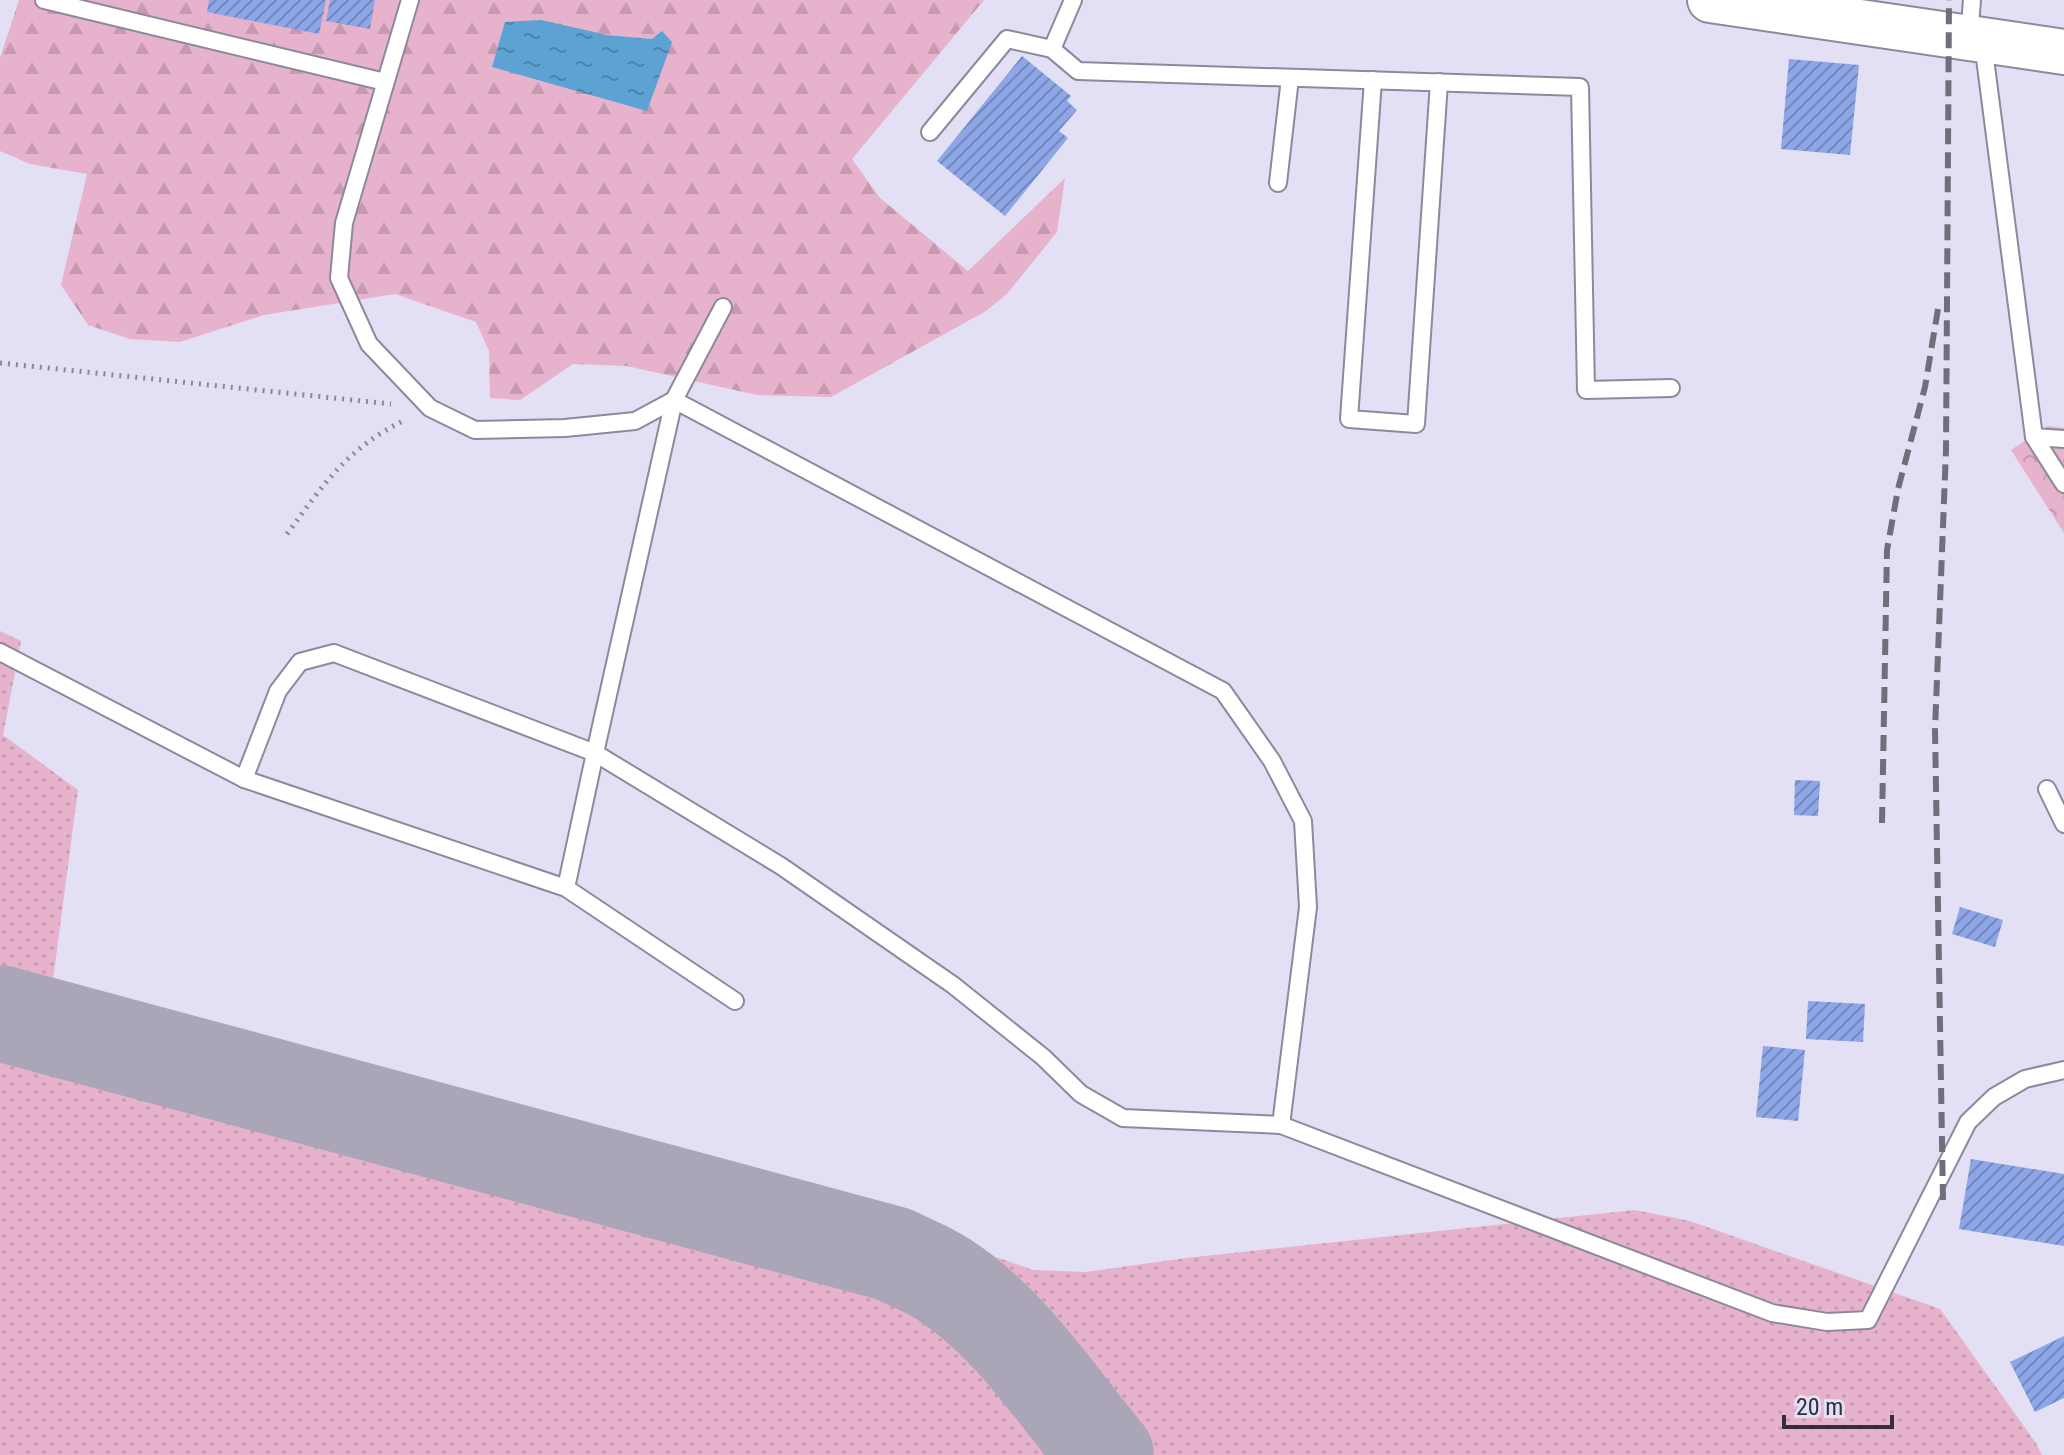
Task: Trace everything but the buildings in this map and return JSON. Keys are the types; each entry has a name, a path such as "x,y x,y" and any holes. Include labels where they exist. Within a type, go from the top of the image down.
{"street":[{"path":"1710,0 1975,27 2064,52"}],"lane":[{"path":"44,0 385,82"},
{"path":"410,0 344,223 339,278 369,344 430,408 475,430 565,428 635,421 674,400"},
{"path":"1052,49 1073,0"},
{"path":"1975,27 2034,437 2064,484"},
{"path":"930,132 1007,39 1052,49 1078,71 1580,87 1586,390 1671,388"},
{"path":"1278,183 1290,78"},
{"path":"1373,80 1349,419 1416,424 1439,82"},
{"path":"566,888 674,400 723,307"},
{"path":"674,400 1223,691 1272,761 1303,821 1308,907 1281,1125"},
{"path":"2034,437 2064,439"},
{"path":"0,652 244,779 566,888 735,1001"},
{"path":"244,779 278,691 300,662 334,653 595,753 781,866 941,976 1043,1057 1081,1094 1123,1118 1281,1125 1772,1313 1827,1322 1868,1320 1968,1122 1994,1097 2025,1079 2064,1070"},
{"path":"2047,789 2064,824"}],"path":[{"path":"0,363 430,408"},
{"path":"287,534 334,470 379,433 430,408"}],"green space":[{"path":"19,0 984,0 852,159 880,198 968,271 1065,178 1057,232 1007,294 986,311 831,397 757,395 627,366 573,364 520,400 490,398 489,351 476,322 395,294 264,315 180,342 130,339 88,325 61,285 87,174 30,164 0,151 0,58","holes":["576,29 653,39 493,67"]},
{"path":"2047,426 2064,428 2064,533 2011,450"},
{"path":"0,631 21,641 3,735 78,790 53,980 510,1117 952,1242 1033,1270 1086,1272 1186,1258 1635,1210 1690,1221 1940,1309 2042,1455 0,1455"}],"water":[{"path":"541,20 607,35 652,39 662,31 672,42 647,111 492,67 505,22"}],"taxiway":[{"path":"0,1013 893,1254 943,1279 990,1316 1031,1361 1106,1455"}],"railway":[{"path":"1943,1200 1935,730 1946,450 1949,0"},
{"path":"1882,823 1887,550 1898,489 1925,387 1938,309"}]}
